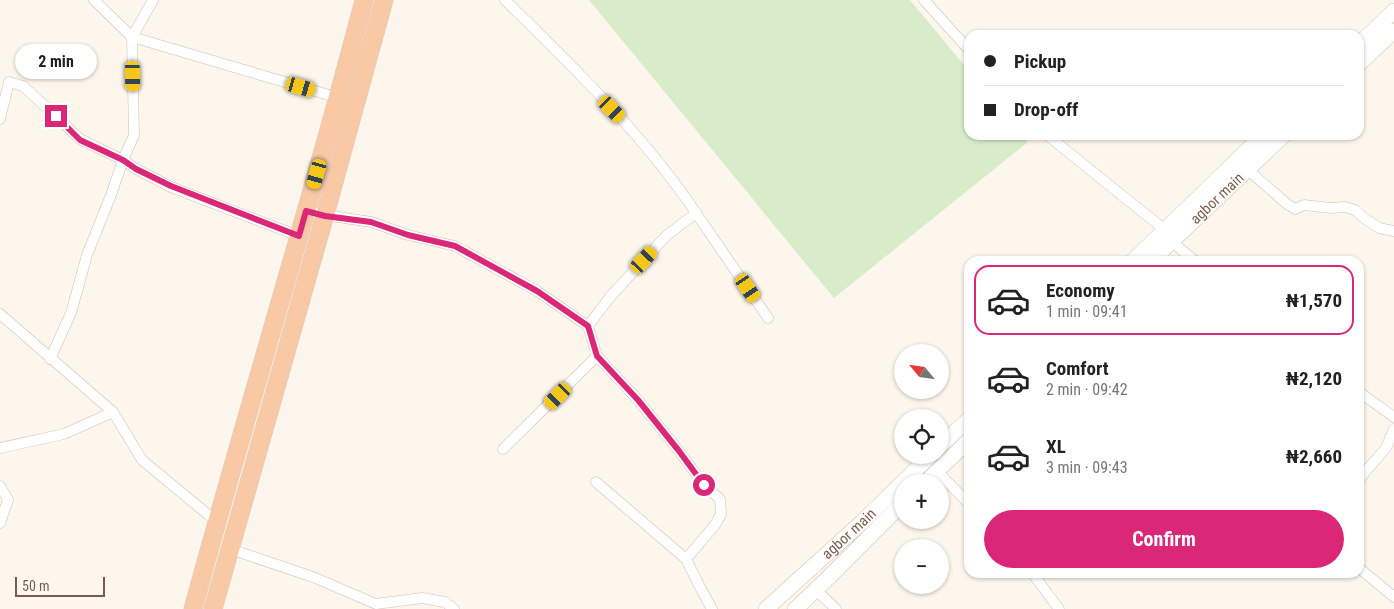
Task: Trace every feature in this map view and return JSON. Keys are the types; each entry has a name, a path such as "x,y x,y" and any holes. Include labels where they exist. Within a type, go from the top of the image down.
{"highway":[{"path":"193,609 216,522 339,98 364,0"},
{"path":"213,609 325,216 384,0"}],"main road":[{"path":"1364,39 1394,11"},
{"path":"1364,59 1394,31"},
{"name":"agbor main","path":"1154,256 1168,236 1258,140"},
{"name":"agbor main","path":"1140,256 1168,236 1248,170 1279,140"},
{"path":"949,438 964,424"},
{"path":"935,474 964,445"},
{"name":"agbor main","path":"766,609 922,464"},
{"name":"agbor main","path":"795,609 894,512"}],"street":[{"path":"94,0 132,37 339,98"},
{"path":"50,359 71,313 87,255 134,135 132,37 153,0"},
{"path":"505,0 558,52 626,124 680,189 768,318"},
{"path":"924,0 964,44"},
{"path":"0,119 9,82 23,86 80,140 123,160 136,169 171,186 299,236"},
{"path":"1053,140 1190,256"},
{"path":"1248,170 1295,209 1304,205 1330,208 1345,207 1355,210 1379,228 1394,231"},
{"path":"306,211 325,216 371,222 408,235 455,246 537,291 588,326 597,356 638,400 704,485 720,499 721,514 715,525 686,559"},
{"path":"588,326 610,297 666,236 696,213"},
{"path":"0,314 112,412 142,460 216,522"},
{"path":"503,449 597,356"},
{"path":"1364,396 1394,417"},
{"path":"0,448 64,434 112,412"},
{"path":"1364,474 1386,448 1394,429"},
{"path":"938,471 964,499"},
{"path":"596,482 686,559 712,609"},
{"path":"0,486 8,500 0,523"},
{"path":"230,549 313,577 376,604 422,598 445,602 454,609"},
{"path":"1364,572 1394,597"},
{"path":"1036,578 1059,609"},
{"path":"816,590 836,609"}],"green space":[{"path":"589,0 910,0 964,65 964,140 1026,140 1028,142 834,298"}],"route":[{"path":"56,116 80,140 123,160 136,169 171,186 299,236 306,211 325,216 371,222 408,235 455,246 537,291 588,326 597,356 638,400 704,485"}]}
